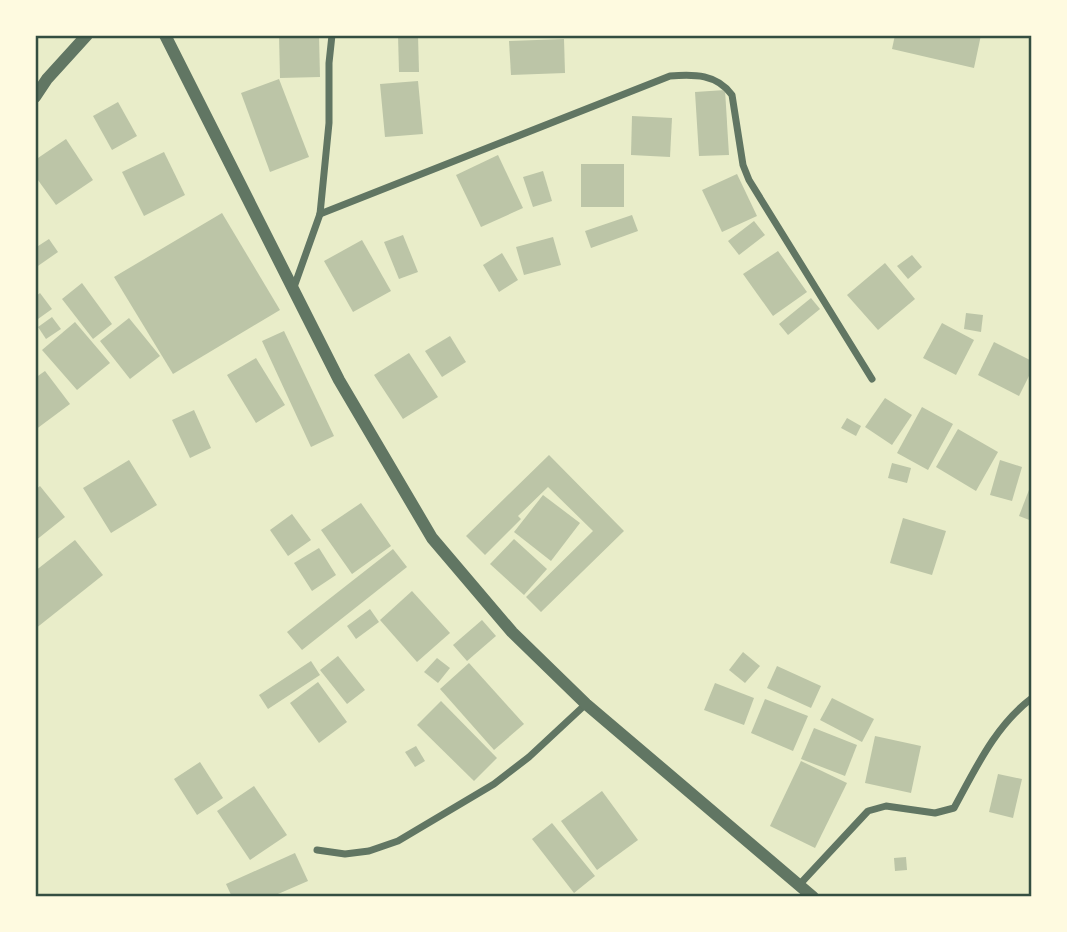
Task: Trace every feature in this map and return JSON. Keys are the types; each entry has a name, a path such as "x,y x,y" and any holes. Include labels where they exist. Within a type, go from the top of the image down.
{"street":[{"path":"35,97 47,79 87,35"},
{"path":"165,35 339,380 432,538 512,632 586,704 813,897"},
{"path":"294,287 320,214 328,123 328,63 332,35"},
{"path":"320,214 670,76 699,75 714,79 732,95 743,165 749,180 872,379"},
{"path":"800,884 868,811 886,806 935,813 954,808 990,742 1021,706 1032,698"},
{"path":"317,850 345,854 369,851 398,841 494,784 529,757 586,704"}],"building":[{"path":"279,35 319,35 320,77 280,78"},
{"path":"398,35 418,35 419,72 399,72"},
{"path":"895,35 981,35 974,68 892,49"},
{"path":"564,39 565,73 511,75 509,41"},
{"path":"279,79 309,157 270,172 241,93"},
{"path":"418,81 423,134 385,137 380,84"},
{"path":"725,90 729,155 699,156 695,92"},
{"path":"118,102 137,136 112,150 93,116"},
{"path":"632,116 672,118 670,157 631,155"},
{"path":"66,139 93,180 56,205 35,176 35,160"},
{"path":"164,152 185,195 144,216 122,172"},
{"path":"498,155 523,208 481,227 456,175"},
{"path":"581,164 624,164 624,207 581,207"},
{"path":"543,171 552,201 533,207 523,177"},
{"path":"737,174 757,216 722,232 702,190"},
{"path":"222,213 280,310 173,374 114,277"},
{"path":"632,215 638,231 591,248 585,231"},
{"path":"754,221 765,235 739,255 728,241"},
{"path":"403,235 418,272 399,279 384,242"},
{"path":"553,237 561,265 524,275 516,247"},
{"path":"49,239 58,252 35,268 35,248"},
{"path":"362,240 391,291 353,312 324,261"},
{"path":"778,251 807,292 773,316 743,274"},
{"path":"502,253 518,280 499,292 483,265"},
{"path":"912,255 922,267 908,279 897,266"},
{"path":"885,263 915,299 878,330 847,295"},
{"path":"82,283 112,324 93,339 62,299"},
{"path":"40,293 52,309 38,319 35,314 35,297"},
{"path":"811,298 820,309 788,335 779,324"},
{"path":"966,313 983,315 981,332 964,329"},
{"path":"52,317 61,329 46,339 38,327"},
{"path":"129,318 160,356 130,379 100,341"},
{"path":"75,322 110,363 77,390 42,350"},
{"path":"942,323 974,340 956,375 923,358"},
{"path":"284,331 334,436 311,447 262,341"},
{"path":"450,336 466,362 442,377 425,351"},
{"path":"994,342 1032,361 1032,370 1019,396 978,375"},
{"path":"409,353 438,397 403,419 374,375"},
{"path":"256,358 285,405 256,423 227,375"},
{"path":"45,371 70,404 35,430 35,378"},
{"path":"885,398 912,415 892,445 865,427"},
{"path":"922,407 953,424 928,470 897,453"},
{"path":"194,410 211,448 190,458 172,420"},
{"path":"847,418 861,426 856,436 841,428"},
{"path":"958,429 998,452 976,491 936,467"},
{"path":"549,455 624,531 541,612 526,597 593,531 548,487 518,516 521,519 485,555 466,536"},
{"path":"129,460 157,505 111,533 83,488"},
{"path":"1000,460 1022,467 1012,501 990,495"},
{"path":"892,463 911,468 907,483 888,478"},
{"path":"1032,482 1032,521 1019,516"},
{"path":"40,486 65,517 35,541 35,490"},
{"path":"543,495 580,523 551,561 514,532"},
{"path":"361,503 391,546 352,574 321,530"},
{"path":"292,514 311,540 288,556 270,530"},
{"path":"903,518 946,531 932,575 890,563"},
{"path":"514,539 547,569 524,595 490,564"},
{"path":"75,540 103,575 35,629 35,571"},
{"path":"319,548 336,575 312,591 294,563"},
{"path":"393,549 407,567 302,650 287,632"},
{"path":"412,591 450,633 417,662 380,620"},
{"path":"370,609 379,622 356,639 347,626"},
{"path":"482,620 496,636 467,661 453,645"},
{"path":"743,652 760,666 745,683 729,670"},
{"path":"338,656 365,690 347,704 320,670"},
{"path":"437,658 450,668 438,683 424,672"},
{"path":"311,661 320,675 268,709 259,695"},
{"path":"469,663 524,724 494,750 440,689"},
{"path":"777,666 821,686 811,708 767,688"},
{"path":"318,682 347,722 319,743 290,703"},
{"path":"715,683 754,698 744,725 704,710"},
{"path":"832,698 874,719 862,742 820,720"},
{"path":"765,699 808,716 793,751 751,733"},
{"path":"441,701 497,758 474,781 417,725"},
{"path":"814,728 857,745 845,776 801,759"},
{"path":"875,736 921,746 911,793 865,783"},
{"path":"416,746 425,761 415,767 405,752"},
{"path":"801,761 847,783 815,848 770,826"},
{"path":"200,762 223,798 197,815 174,779"},
{"path":"998,774 1022,779 1013,818 989,812"},
{"path":"254,786 287,835 250,860 217,811"},
{"path":"602,791 638,840 597,870 561,821"},
{"path":"552,823 595,876 574,893 532,839"},
{"path":"295,853 308,881 271,897 232,897 226,884"},
{"path":"906,857 907,870 895,871 894,858"}]}
